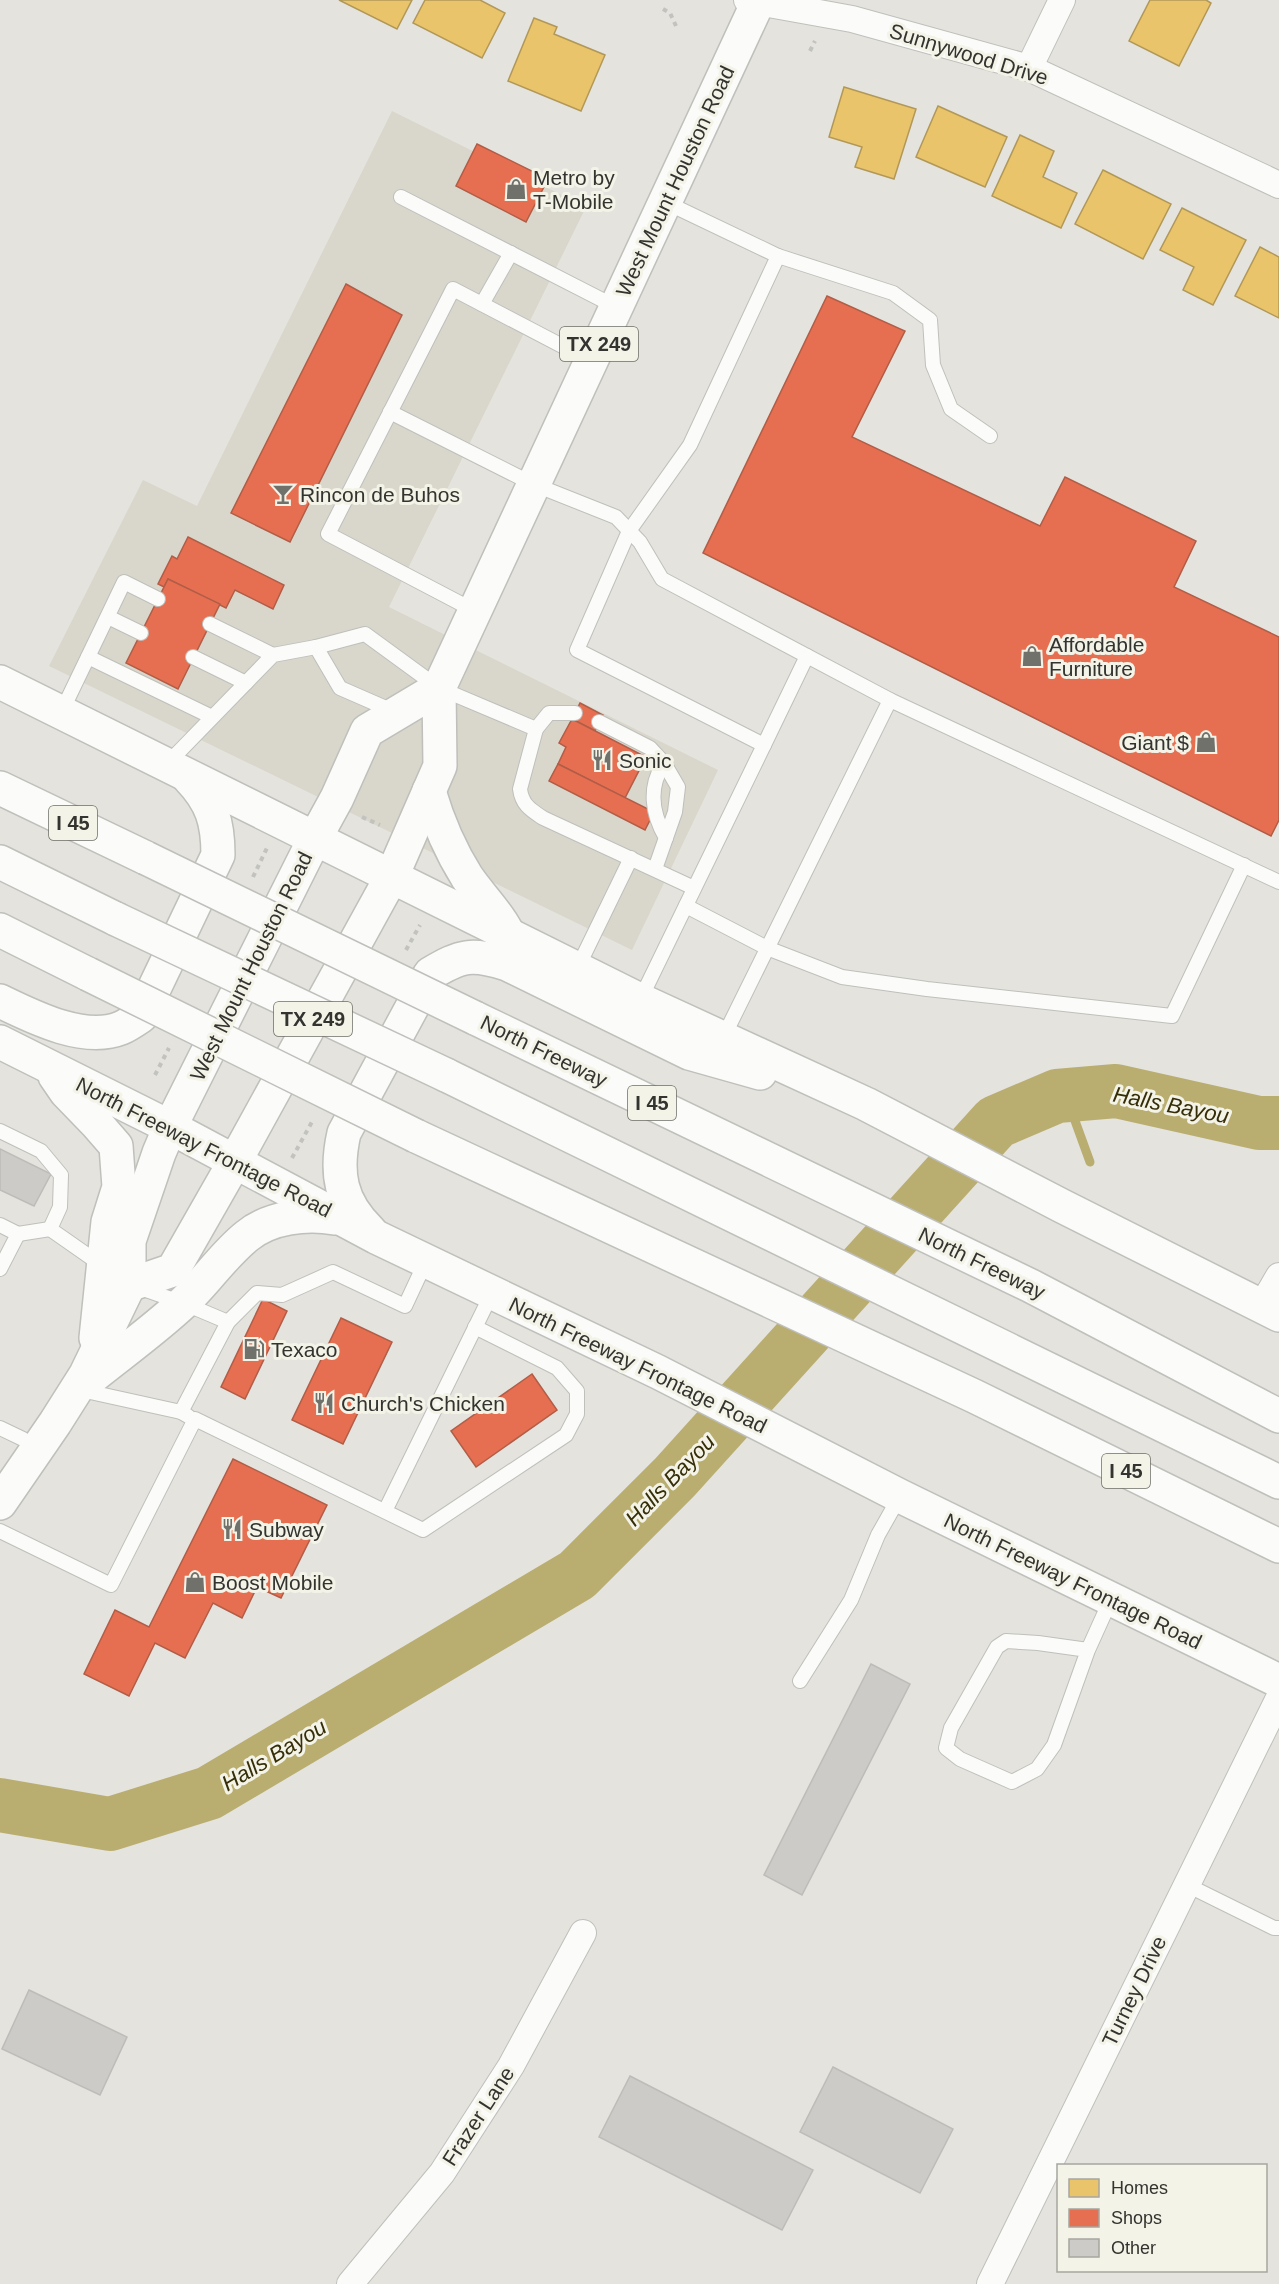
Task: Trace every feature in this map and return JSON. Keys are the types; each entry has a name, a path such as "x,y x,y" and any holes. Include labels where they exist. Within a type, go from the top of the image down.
{"main road":[{"name":"West Mount Houston Road","path":"129,1285 173,1270 392,876 440,766 438,688 665,202 755,1"},
{"path":"0,682 640,1000 866,1104 1270,1311"},
{"name":"West Mount Houston Road","path":"0,1503 95,1357 129,1285 129,1241 170,1127 337,798 367,731 438,688"},
{"path":"0,1001 33,1017 83,1033 119,1029 141,1016 218,855 218,833 213,812 202,792 177,771"},
{"name":"North Freeway","path":"0,788 1031,1287 1279,1416"},
{"path":"429,791 449,845 467,876 508,935"},
{"name":"I 45","path":"0,862 446,1075 1279,1482"},
{"name":"I 45","path":"0,930 416,1136 974,1396 1279,1546"},
{"path":"376,1237 359,1221 347,1202 340,1179 339,1156 344,1133 430,974 454,960 481,956 507,964 689,1053 866,1104"},
{"name":"North Freeway Frontage Road","path":"0,1043 170,1127 376,1237 657,1372 900,1496 1279,1681"},
{"path":"49,1067 66,1092 116,1146 119,1187 108,1222 95,1357"},
{"path":"76,1389 183,1303 248,1235 268,1225 295,1217 312,1216 345,1220"}],"street":[{"path":"1029,68 1062,0"},
{"name":"Sunnywood Drive","path":"755,1 852,19 1029,68 1279,185"},
{"path":"1270,1311 1279,1276"},
{"name":"Turney Drive","path":"990,2284 1279,1698"},
{"name":"Frazer Lane","path":"350,2284 442,2173 511,2066 583,1933"}],"lane":[{"path":"401,197 616,307"},
{"path":"665,202 778,256 893,293 930,320 933,365 951,409 990,436"},
{"path":"482,304 510,253"},
{"path":"764,746 577,650 629,531 690,445 778,256"},
{"path":"475,611 328,534 453,289 591,361"},
{"path":"390,412 533,484 616,517 640,542 662,579 890,700 1279,882"},
{"path":"61,713 124,582 158,599"},
{"path":"108,617 141,633"},
{"path":"210,624 273,655"},
{"path":"177,771 212,717 273,655 365,634 438,688 536,729"},
{"path":"316,647 340,688 397,713"},
{"path":"640,1000 807,656"},
{"path":"88,657 212,717"},
{"path":"193,657 246,683"},
{"path":"723,1038 890,700"},
{"path":"575,712 549,713 536,729 520,789 521,799 528,808 543,818 694,888"},
{"path":"599,722 650,748 664,763 678,787 675,812 655,869"},
{"path":"664,763 652,788 657,823 666,838"},
{"path":"577,969 632,858"},
{"path":"686,906 767,948 842,977 927,989 1172,1016 1244,865"},
{"path":"0,1131 41,1151 61,1175 60,1208 50,1229"},
{"path":"0,1225 18,1234 50,1229 129,1285 183,1303 228,1322"},
{"path":"0,1269 18,1234"},
{"path":"181,1412 228,1322 257,1293 282,1294 333,1272 405,1306 426,1261"},
{"path":"385,1511 492,1293"},
{"path":"76,1389 181,1412 423,1530 566,1435 577,1414 577,1390 557,1368 476,1327"},
{"path":"0,1531 111,1585 195,1419"},
{"path":"0,1428 23,1439"},
{"path":"800,1681 851,1600 878,1535 900,1496"},
{"path":"1088,1650 1038,1642 1006,1641 997,1647 951,1728 946,1748 960,1759 1012,1782 1037,1769 1054,1745 1088,1650 1111,1599"},
{"path":"1187,1885 1274,1929 1279,1929"}],"path":[{"path":"663,9 670,13 676,26"},
{"path":"361,817 387,828"}],"shaded area":[{"path":"392,111 586,207 389,607 718,770 632,950 49,666 143,480 197,506"}],"building: Homes":[{"path":"339,0 412,0 397,29"},
{"path":"425,0 480,0 505,13 482,58 413,23"},
{"path":"1150,0 1206,0 1211,3 1179,66 1129,41"},
{"path":"534,18 557,27 554,34 605,55 581,111 508,81"},
{"path":"844,87 916,109 894,179 855,167 862,147 829,137"},
{"path":"938,106 1007,137 985,187 916,157"},
{"path":"1020,135 1054,151 1043,177 1077,193 1061,228 992,196"},
{"path":"1103,170 1171,204 1143,259 1075,224"},
{"path":"1182,208 1246,240 1213,305 1183,290 1194,267 1160,250"},
{"path":"1260,247 1279,257 1279,318 1235,296"}],"building: Shops":[{"path":"477,144 548,179 526,222 456,186"},
{"path":"346,284 402,315 290,542 231,513"},
{"path":"827,296 905,331 852,437 1040,526 1065,477 1196,541 1174,587 1279,637 1279,820 1271,836 703,553"},
{"path":"188,537 284,585 273,609 235,590 226,608 168,579 164,587 158,584 172,556 177,559"},
{"path":"168,579 220,604 178,689 126,663"},
{"path":"580,703 603,715 595,731 572,719"},
{"name":"Sonic","path":"572,719 646,757 625,798 558,764 566,747 559,743"},
{"path":"558,764 654,812 645,830 549,781"},
{"name":"Texaco","path":"263,1299 287,1311 245,1399 221,1387"},
{"path":"341,1318 392,1342 343,1444 292,1420"},
{"path":"532,1374 557,1410 476,1467 451,1431"},
{"path":"233,1459 327,1505 281,1598 257,1587 242,1618 213,1603 185,1658 155,1643 129,1696 84,1674 115,1610 149,1627"}],"building: Other":[{"path":"0,1149 51,1174 34,1206 0,1190"},
{"path":"871,1664 910,1684 802,1895 764,1875"},
{"path":"29,1990 127,2037 100,2095 2,2049"},
{"path":"833,2067 953,2129 920,2193 800,2132"},
{"path":"630,2076 813,2170 782,2230 599,2137"}],"waterway":[{"name":"Halls Bayou","path":"0,1805 110,1824 209,1793 577,1575 675,1477 996,1122 1057,1096 1116,1091 1259,1123 1279,1123"},
{"path":"1066,1096 1090,1162"}],"place":[{"name":"Metro by T-Mobile","path":"516,189"},
{"name":"Rincon de Buhos","path":"283,494"},
{"name":"Affordable Furniture","path":"1032,656"},
{"name":"Giant $","path":"1206,742"},
{"name":"Sonic","path":"602,760"},
{"name":"Texaco","path":"254,1349"},
{"name":"Church's Chicken","path":"324,1403"},
{"name":"Subway","path":"232,1529"},
{"name":"Boost Mobile","path":"195,1582"}]}
